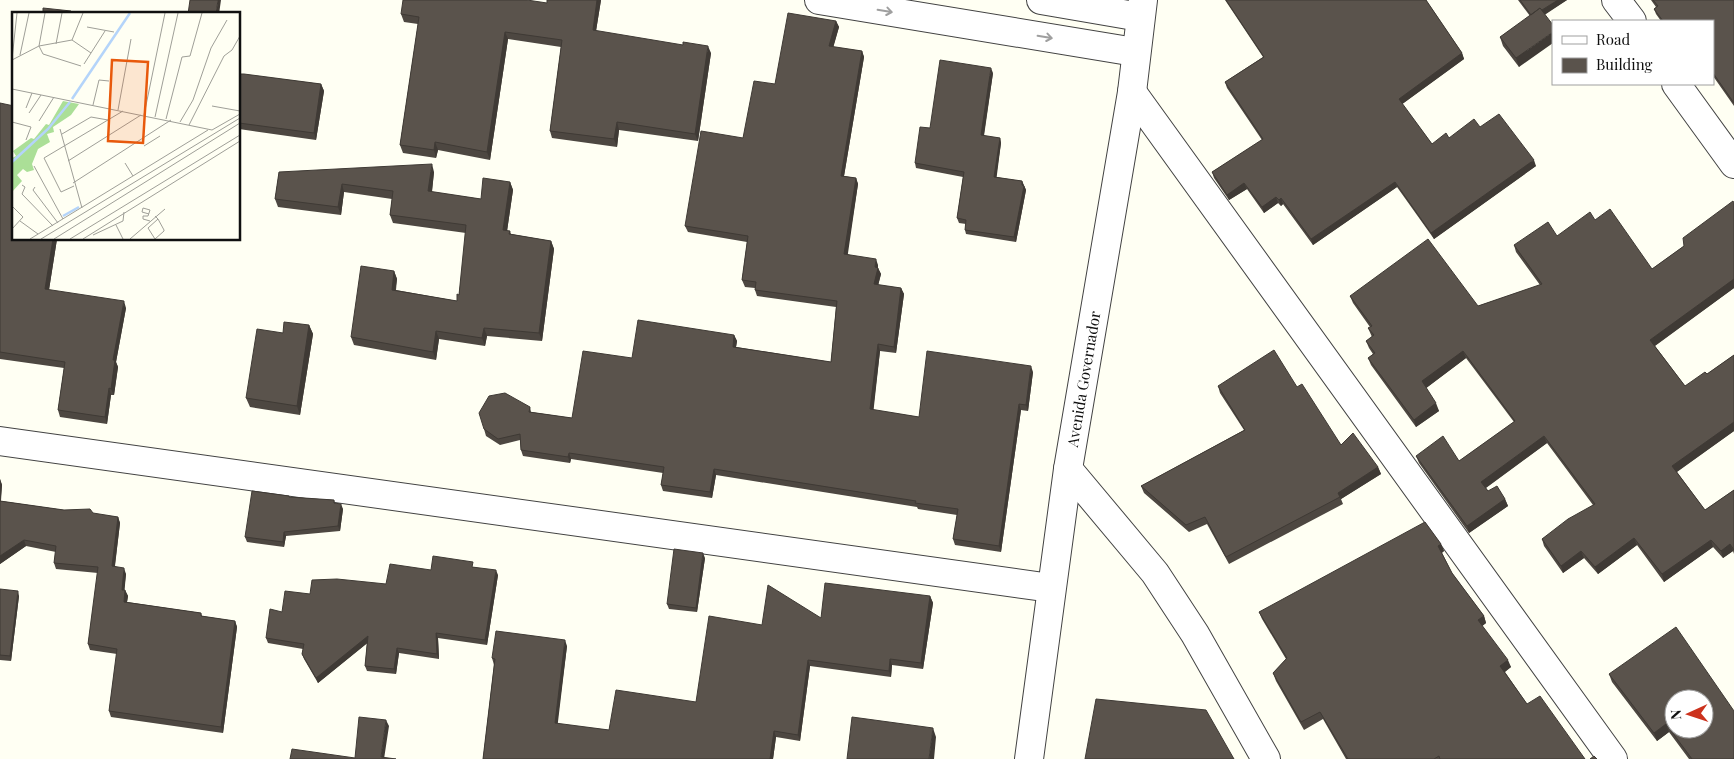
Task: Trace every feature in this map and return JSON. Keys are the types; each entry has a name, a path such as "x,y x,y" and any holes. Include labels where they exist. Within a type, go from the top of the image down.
{"street":[{"path":"819,0 1135,52"},
{"path":"1041,0 1142,8"},
{"path":"1616,0 1631,20"},
{"name":"Avenida Governador","path":"1029,759 1068,469 1132,92 1135,52 1142,8"},
{"path":"1677,85 1734,164"},
{"path":"1132,92 1614,759"},
{"path":"0,441 1051,588"},
{"path":"1068,469 1155,573 1195,634 1266,759"}],"building":[{"path":"190,0 218,0 216,12 188,12"},
{"path":"403,0 527,0 547,3 547,0 597,0 593,30 683,45 683,42 708,46 695,134 617,122 614,139 550,131 562,40 505,32 487,152 435,142 434,150 400,145 419,17 401,14"},
{"path":"1226,0 1426,0 1462,53 1399,99 1432,144 1446,133 1449,138 1474,119 1480,127 1499,114 1534,160 1431,233 1395,182 1311,239 1281,198 1279,200 1276,197 1262,207 1244,183 1227,195 1212,172 1263,139 1225,82 1264,57"},
{"path":"1520,0 1558,0 1542,10 1540,8 1531,15"},
{"path":"1653,0 1734,0 1734,103 1714,74 1714,20 1662,20 1654,9 1658,6"},
{"path":"43,8 71,11 71,12 43,12"},
{"path":"1540,8 1552,24 1552,33 1516,58 1500,37"},
{"path":"788,13 836,21 829,46 862,51 841,176 856,178 844,254 876,259 875,267 878,268 874,284 901,288 894,347 878,344 870,409 919,417 927,351 1031,366 1026,405 1019,404 999,546 953,539 958,509 714,469 710,492 661,485 664,467 569,453 568,457 521,450 520,434 498,439 484,429 479,413 489,396 505,393 530,407 529,412 572,418 583,351 632,358 638,320 734,335 733,347 831,362 837,301 755,290 756,282 742,280 748,236 685,226 701,131 743,138 754,81 775,84"},
{"path":"940,60 991,68 981,135 1000,138 994,177 1022,181 1024,186 1014,237 965,230 966,220 957,218 964,172 915,163 920,127 930,128"},
{"path":"240,74 321,84 314,133 240,123"},
{"path":"0,103 12,106 12,240 53,240 45,289 124,301 105,417 58,410 65,362 0,352"},
{"path":"432,164 428,191 481,199 483,178 510,182 503,230 510,231 509,234 551,241 539,333 484,328 482,338 436,331 433,352 351,337 361,266 394,271 392,290 457,301 466,225 390,215 393,191 342,184 338,207 275,199 279,172"},
{"path":"1733,201 1734,279 1650,340 1685,386 1705,372 1707,374 1734,355 1734,422 1672,466 1705,510 1734,490 1734,550 1730,544 1721,551 1711,540 1662,574 1634,538 1595,567 1581,551 1561,566 1542,539 1568,519 1595,504 1544,436 1481,482 1488,491 1497,486 1505,499 1467,526 1416,456 1443,436 1459,461 1515,421 1463,351 1422,381 1436,403 1414,420 1368,358 1375,353 1366,341 1374,335 1368,328 1372,326 1350,296 1428,239 1478,306 1542,284 1514,245 1548,222 1557,236 1590,212 1595,220 1610,209 1652,269 1684,246 1683,238"},
{"path":"284,322 309,325 297,406 246,398 257,329 283,333"},
{"path":"1274,350 1297,387 1302,384 1341,445 1353,433 1378,467 1338,493 1340,497 1226,557 1205,517 1186,525 1141,486 1245,430 1218,386"},
{"path":"252,491 289,497 334,500 334,503 341,504 338,526 284,532 283,542 245,537"},
{"path":"0,501 64,510 90,509 93,513 118,517 112,566 124,568 122,590 125,590 124,602 201,613 201,616 235,621 221,727 109,711 117,649 88,644 98,567 54,563 56,546 24,540 0,556"},
{"path":"1425,522 1441,544 1438,546 1452,573 1484,616 1478,620 1508,660 1500,666 1527,704 1540,696 1585,759 1440,759 1439,756 1434,759 1348,759 1320,712 1301,722 1273,673 1287,658 1259,612"},
{"path":"674,549 703,553 696,608 667,604"},
{"path":"433,556 473,562 472,567 496,570 485,640 436,633 437,654 397,648 394,669 365,666 368,636 316,678 302,654 304,644 266,638 270,609 282,612 285,591 310,594 312,580 337,579 386,584 390,564 431,570"},
{"path":"825,583 930,596 921,663 890,659 889,671 808,660 798,735 774,731 770,759 483,759 495,659 492,658 496,631 565,640 555,723 609,730 616,690 696,702 709,616 762,625 768,585 821,618"},
{"path":"0,589 18,591 10,656 0,655"},
{"path":"1676,627 1734,711 1734,759 1692,759 1677,739 1714,739 1714,689 1664,689 1664,726 1654,733 1609,674"},
{"path":"1096,699 1206,710 1234,759 1085,759"},
{"path":"359,717 386,720 381,757 396,759 290,759 292,749 355,758"},
{"path":"852,717 933,728 929,759 847,759"}]}
